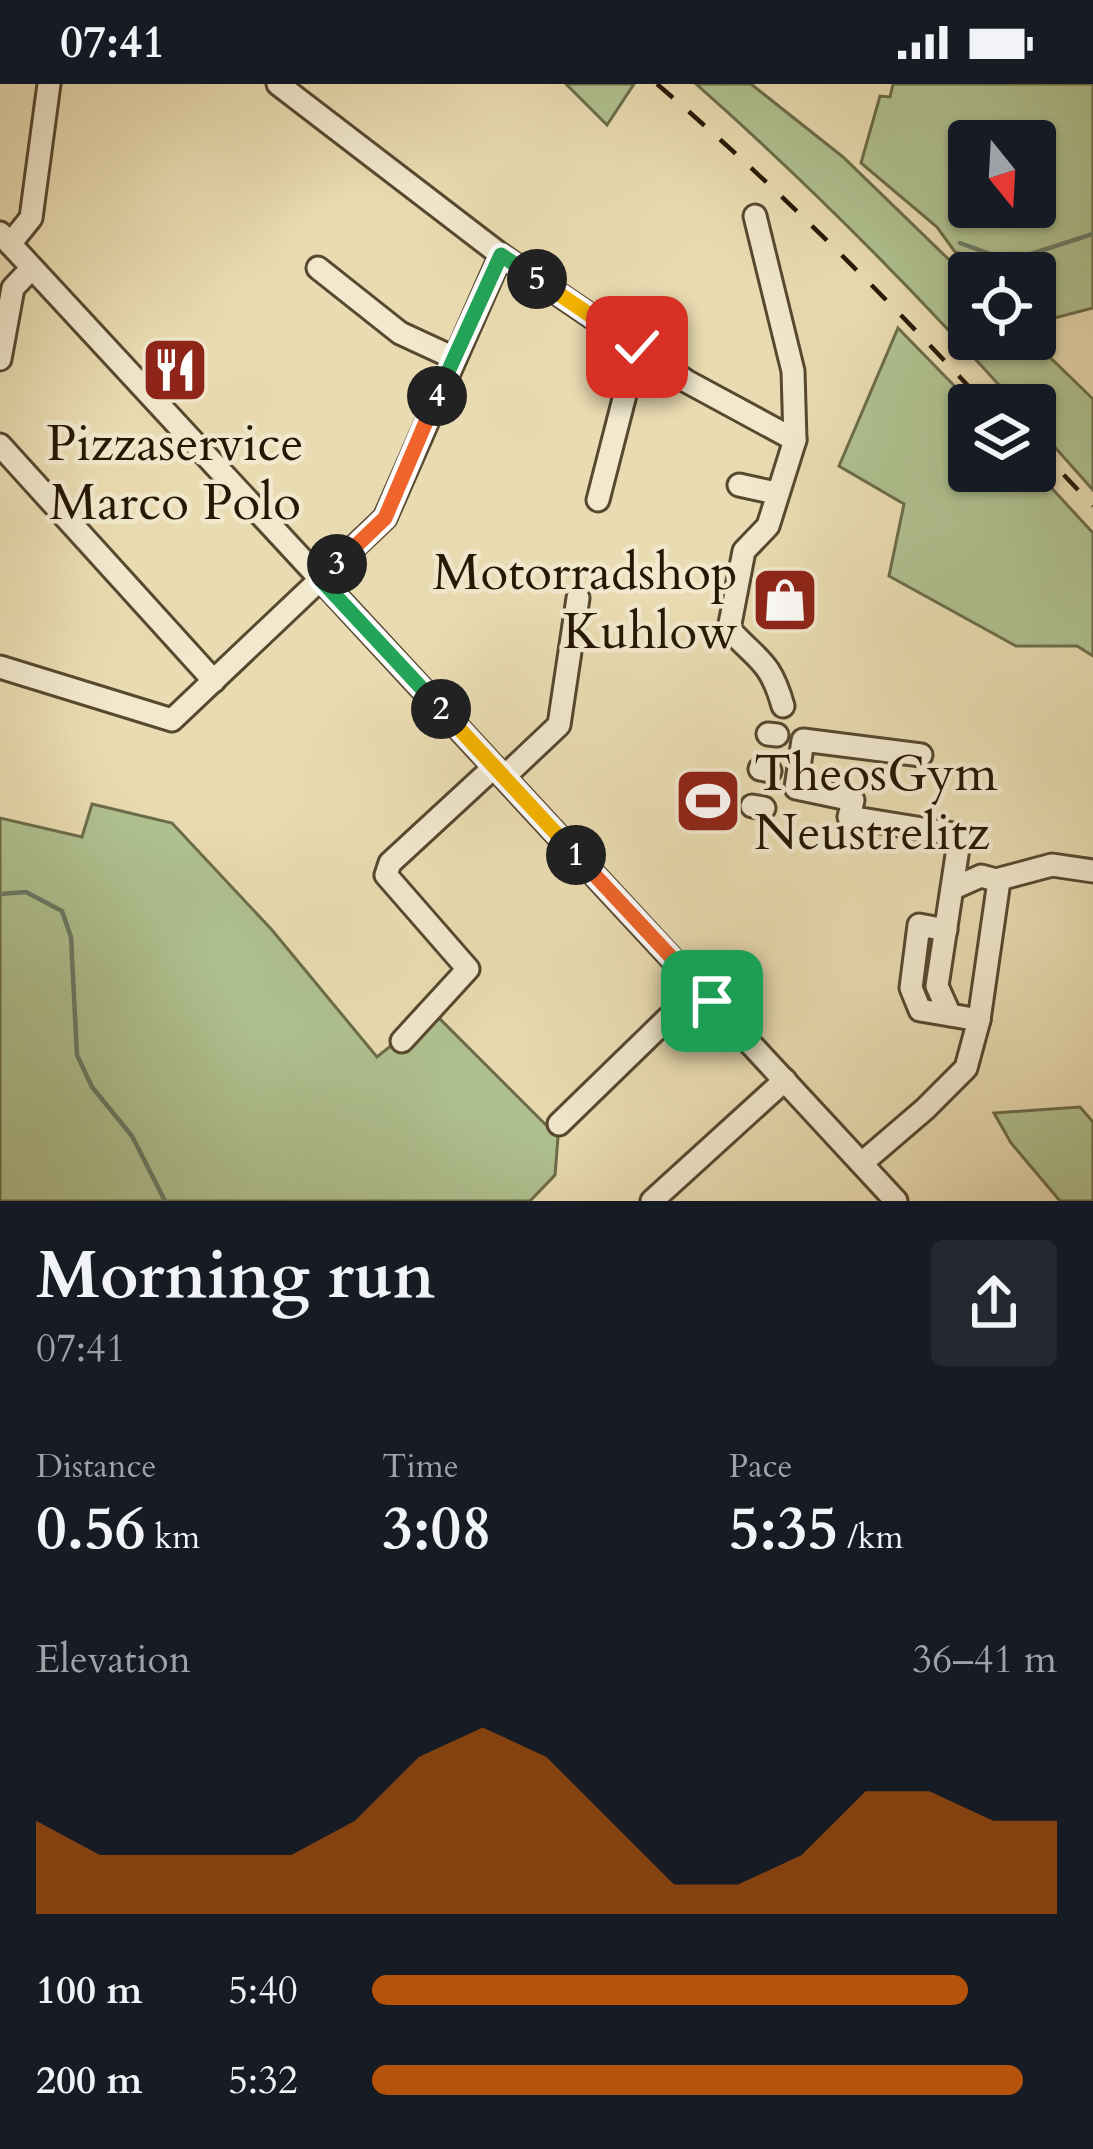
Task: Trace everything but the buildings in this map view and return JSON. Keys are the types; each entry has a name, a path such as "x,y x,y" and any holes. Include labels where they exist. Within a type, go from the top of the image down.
{"street":[{"path":"50,84 31,218 5,239 896,1201"},
{"path":"278,84 501,255 702,389 795,440"},
{"path":"755,216 794,371 795,440 768,526 745,551 729,629 756,651 775,678 783,706"},
{"path":"0,667 172,720 385,518 501,255"},
{"path":"0,359 13,288 32,268"},
{"path":"318,268 400,333 454,358"},
{"path":"598,500 637,347"},
{"path":"0,445 214,681"},
{"path":"739,485 776,493"},
{"path":"402,1042 468,969 386,875 390,863 559,725 578,598"},
{"path":"921,754 803,740 796,788 853,800 849,817 960,836 937,986 950,1015 979,1020"},
{"path":"954,888 981,876 995,880 1052,865 1093,871"},
{"path":"862,1163 967,1068 979,1020 998,888 995,880"},
{"path":"559,1124 668,1018 712,1001"},
{"path":"652,1201 785,1080"}],"green space":[{"path":"566,84 634,84 607,125"},
{"path":"696,84 751,84 843,157 948,259 948,330 861,240"},
{"path":"893,84 1093,84 1093,308 1056,318 1056,252 955,252 937,227 861,163 880,96 890,97"},
{"path":"898,328 953,384 948,384 948,492 1055,492 1093,533 1093,656 1077,646 1016,646 889,576 904,504 839,466"},
{"path":"976,360 1053,360 1093,399 1093,490 1056,449 1056,384 998,384"},
{"path":"92,804 172,823 272,930 377,1057 433,1012 558,1137 555,1175 530,1201 0,1201 0,818 82,837"},
{"path":"1080,1107 1093,1122 1093,1201 1060,1201 1011,1143 994,1113"}],"waterway":[{"path":"960,243 1009,261 1093,234"},
{"path":"0,894 26,892 62,911 71,937 77,1055 92,1087 132,1136 165,1201"}],"railway":[{"path":"657,84 826,240 966,384"},
{"path":"1056,466 1093,506"}],"place":[{"name":"Pizzaservice Marco Polo","path":"175,370"},
{"name":"Motorradshop Kuhlow","path":"785,600"},
{"name":"TheosGym Neustrelitz","path":"708,801"}],"route":[{"path":"637,347 501,255 385,518 321,580 712,1001"}]}
